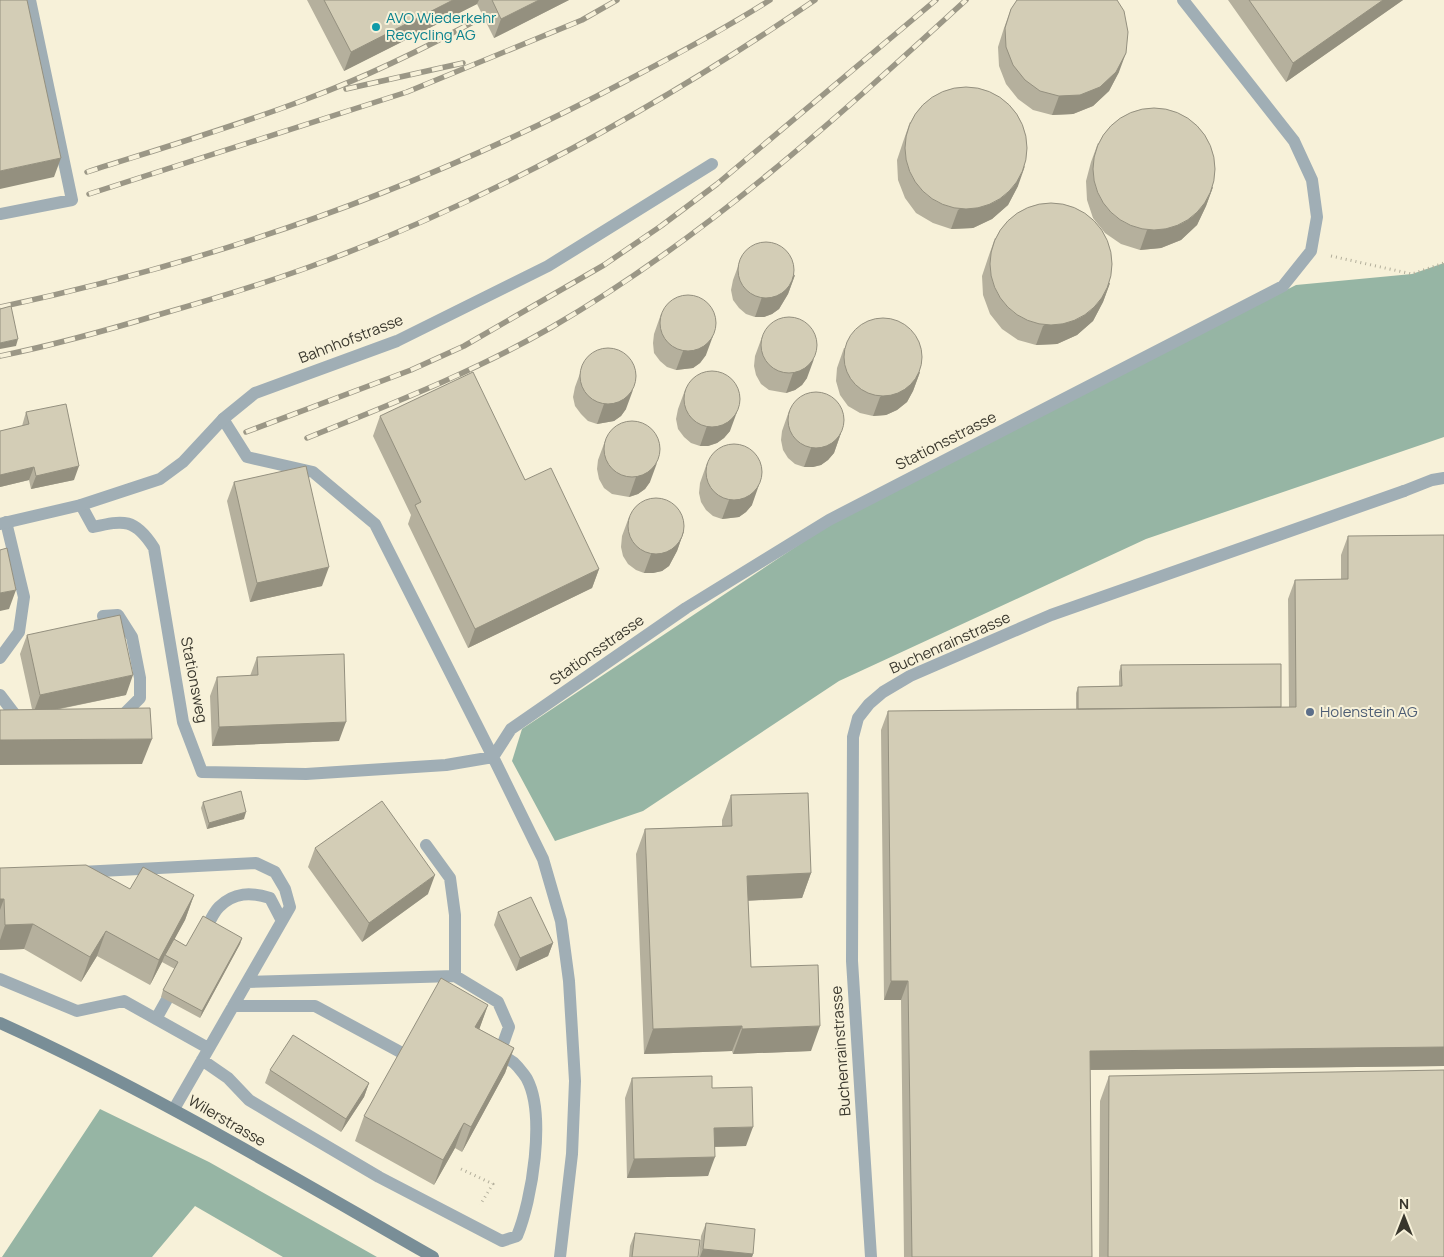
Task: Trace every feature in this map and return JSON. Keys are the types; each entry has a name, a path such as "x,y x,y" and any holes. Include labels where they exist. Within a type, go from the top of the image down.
{"main road":[{"name":"Wilerstrasse","path":"0,1023 52,1047 174,1109 433,1257"}],"street":[{"path":"0,214 72,200 30,0"},
{"path":"1183,0 1294,141 1312,180 1317,217 1311,251"},
{"name":"Bahnhofstrasse","path":"3,523 80,505 160,479 183,462 223,420 255,393 397,341 548,266 712,164"},
{"name":"Stationsstrasse","path":"493,757 511,729 686,608 829,520 1283,286 1311,251"},
{"path":"223,420 247,457 313,472 375,524 543,859 561,921 568,972 576,1082 572,1154 560,1257"},
{"name":"Buchenrainstrasse","path":"871,1257 852,962 853,737 858,718 869,704 883,692 910,676 1051,615 1432,480 1444,478"},
{"name":"Stationsweg","path":"80,505 92,527 115,522 129,523 144,532 154,548 184,722 202,772 306,774 446,765 493,757"},
{"path":"0,658 19,632 24,598 3,523"},
{"path":"103,616 118,615 132,637 140,678 140,698 121,718 112,719"},
{"path":"0,695 19,720 38,720"},
{"path":"426,844 450,878 455,915 455,976"},
{"path":"69,873 256,863 275,872 285,889 290,906 174,1109"},
{"path":"199,942 218,908 237,896 255,893 270,898 282,921"},
{"path":"156,1020 180,976"},
{"path":"247,982 455,976 498,1002 509,1027 499,1055"},
{"path":"0,979 77,1011 124,1001 208,1048"},
{"path":"233,1006 315,1006 404,1054"},
{"path":"202,1060 228,1078 250,1100 277,1117 379,1177 502,1241 517,1236 524,1218 538,1138 534,1104 528,1080 514,1062 499,1055 486,1058"}],"path":[{"path":"1311,251 1412,274 1444,263"}],"green space":[{"path":"1444,263 1444,437 1146,539 839,681 643,811 555,841 512,761 522,729 839,518 1296,285 1412,274"},
{"path":"100,1109 209,1162 377,1257 283,1257 195,1206 152,1257 2,1257"}],"building":[{"path":"0,0 27,0 61,158 0,171"},
{"path":"324,0 453,0 351,52"},
{"path":"492,0 539,0 501,19"},
{"path":"1017,0 1117,0 1124,11 1128,32 1126,53 1116,72 1100,87 1080,95 1059,96 1040,91 1025,80 1013,65 1006,47 1005,28 1011,9"},
{"path":"1249,0 1383,0 1293,63"},
{"path":"966,87 978,88 989,92 1000,97 1009,105 1017,114 1022,125 1026,136 1026,160 1022,171 1017,182 1009,191 1000,199 989,204 978,208 966,209 954,208 943,204 932,199 923,191 915,182 910,171 906,160 905,148 906,136 910,125 915,114 923,105 932,97 943,92 954,88"},
{"path":"1154,108 1166,109 1177,113 1188,118 1197,126 1205,135 1210,146 1214,157 1214,181 1210,192 1205,203 1197,212 1188,220 1177,225 1166,229 1154,230 1142,229 1131,225 1120,220 1111,212 1103,203 1098,192 1094,181 1093,169 1094,157 1098,146 1103,135 1111,126 1120,118 1131,113 1142,109"},
{"path":"1051,203 1063,204 1074,208 1085,213 1094,221 1102,230 1107,241 1111,252 1111,276 1107,287 1102,298 1094,307 1085,315 1074,320 1063,324 1051,325 1039,324 1028,320 1017,315 1008,307 1000,298 995,287 991,276 990,264 991,252 995,241 1000,230 1008,221 1017,213 1028,208 1039,204"},
{"path":"766,242 777,244 786,250 792,259 794,270 792,281 786,290 777,296 766,298 755,296 746,290 740,281 738,270 740,259 746,250 755,244"},
{"path":"688,295 699,297 708,303 714,312 716,323 714,334 708,343 699,349 688,351 677,349 668,343 662,334 660,323 662,312 668,303 677,297"},
{"path":"11,306 18,339 0,343 0,309"},
{"path":"789,317 800,319 809,325 815,334 817,345 815,356 809,365 800,371 789,373 778,371 769,365 763,356 761,345 763,334 769,325 778,319"},
{"path":"875,318 891,318 905,324 916,335 922,349 922,365 916,379 905,390 891,396 875,396 861,390 850,379 844,365 844,349 850,335 861,324"},
{"path":"608,348 619,350 628,356 634,365 636,376 634,387 628,396 619,402 608,404 597,402 588,396 582,387 580,376 582,365 588,356 597,350"},
{"path":"712,371 723,373 732,379 738,388 740,399 738,410 732,419 723,425 712,427 701,425 692,419 686,410 684,399 686,388 692,379 701,373"},
{"path":"473,372 525,480 551,468 599,569 475,629 415,505 421,502 380,416"},
{"path":"816,392 827,394 836,400 842,409 844,420 842,431 836,440 827,446 816,448 805,446 796,440 790,431 788,420 790,409 796,400 805,394"},
{"path":"66,404 79,466 36,476 34,467 0,475 0,431 29,424 26,412"},
{"path":"632,421 643,423 652,429 658,438 660,449 658,460 652,469 643,475 632,477 621,475 612,469 606,460 604,449 606,438 612,429 621,423"},
{"path":"734,444 745,446 754,452 760,461 762,472 760,483 754,492 745,498 734,500 723,498 714,492 708,483 706,472 708,461 714,452 723,446"},
{"path":"306,466 329,567 257,583 234,482"},
{"path":"656,498 667,500 676,506 682,515 684,526 682,537 676,546 667,552 656,554 645,552 636,546 630,537 628,526 630,515 636,506 645,500"},
{"path":"1444,535 1444,1047 1090,1051 1092,1257 912,1257 908,981 891,981 888,711 1296,707 1295,580 1348,579 1348,536"},
{"path":"7,548 16,590 0,593 0,550"},
{"path":"120,615 133,675 40,695 27,635"},
{"path":"344,654 346,722 219,727 217,677 258,675 257,657"},
{"path":"1281,664 1281,707 1078,709 1078,687 1122,686 1121,665"},
{"path":"150,708 152,739 0,740 0,710"},
{"path":"241,791 246,812 209,823 203,802"},
{"path":"808,793 811,873 747,876 751,967 818,965 820,1026 742,1029 742,1026 653,1029 645,829 732,826 731,795"},
{"path":"382,801 435,875 369,923 315,848"},
{"path":"86,865 130,889 143,867 194,895 159,960 106,931 90,957 33,924 5,925 4,899 0,899 0,868"},
{"path":"531,897 553,943 520,958 498,912"},
{"path":"203,916 242,938 202,1011 163,990 178,962 165,955 174,939 186,946"},
{"path":"441,978 488,1005 475,1027 514,1048 471,1127 464,1123 443,1160 364,1116"},
{"path":"293,1035 369,1083 346,1119 270,1070"},
{"path":"1444,1070 1444,1257 1108,1257 1109,1076"},
{"path":"712,1076 712,1088 752,1087 753,1127 714,1128 715,1157 634,1159 632,1078"},
{"path":"706,1223 755,1229 753,1254 703,1249"},
{"path":"635,1233 700,1240 698,1257 632,1257"}],"railway":[{"path":"89,194 407,92 582,20 617,0"},
{"path":"0,307 162,267 241,243 397,187 474,155 550,120 680,53 770,0"},
{"path":"0,356 121,326 266,282 307,268 456,207 518,177 640,111 758,38 815,0"},
{"path":"246,432 411,370 464,346 604,265 661,226 717,184 936,0"},
{"path":"307,438 432,387 493,359 552,327 608,293 716,216 768,175 868,89 966,0"},
{"path":"87,172 223,129 350,82 484,16"},
{"path":"346,89 463,63"}],"place":[{"name":"AVO Wiederkehr Recycling AG","path":"376,27"},
{"name":"Holenstein AG","path":"1310,712"}]}
